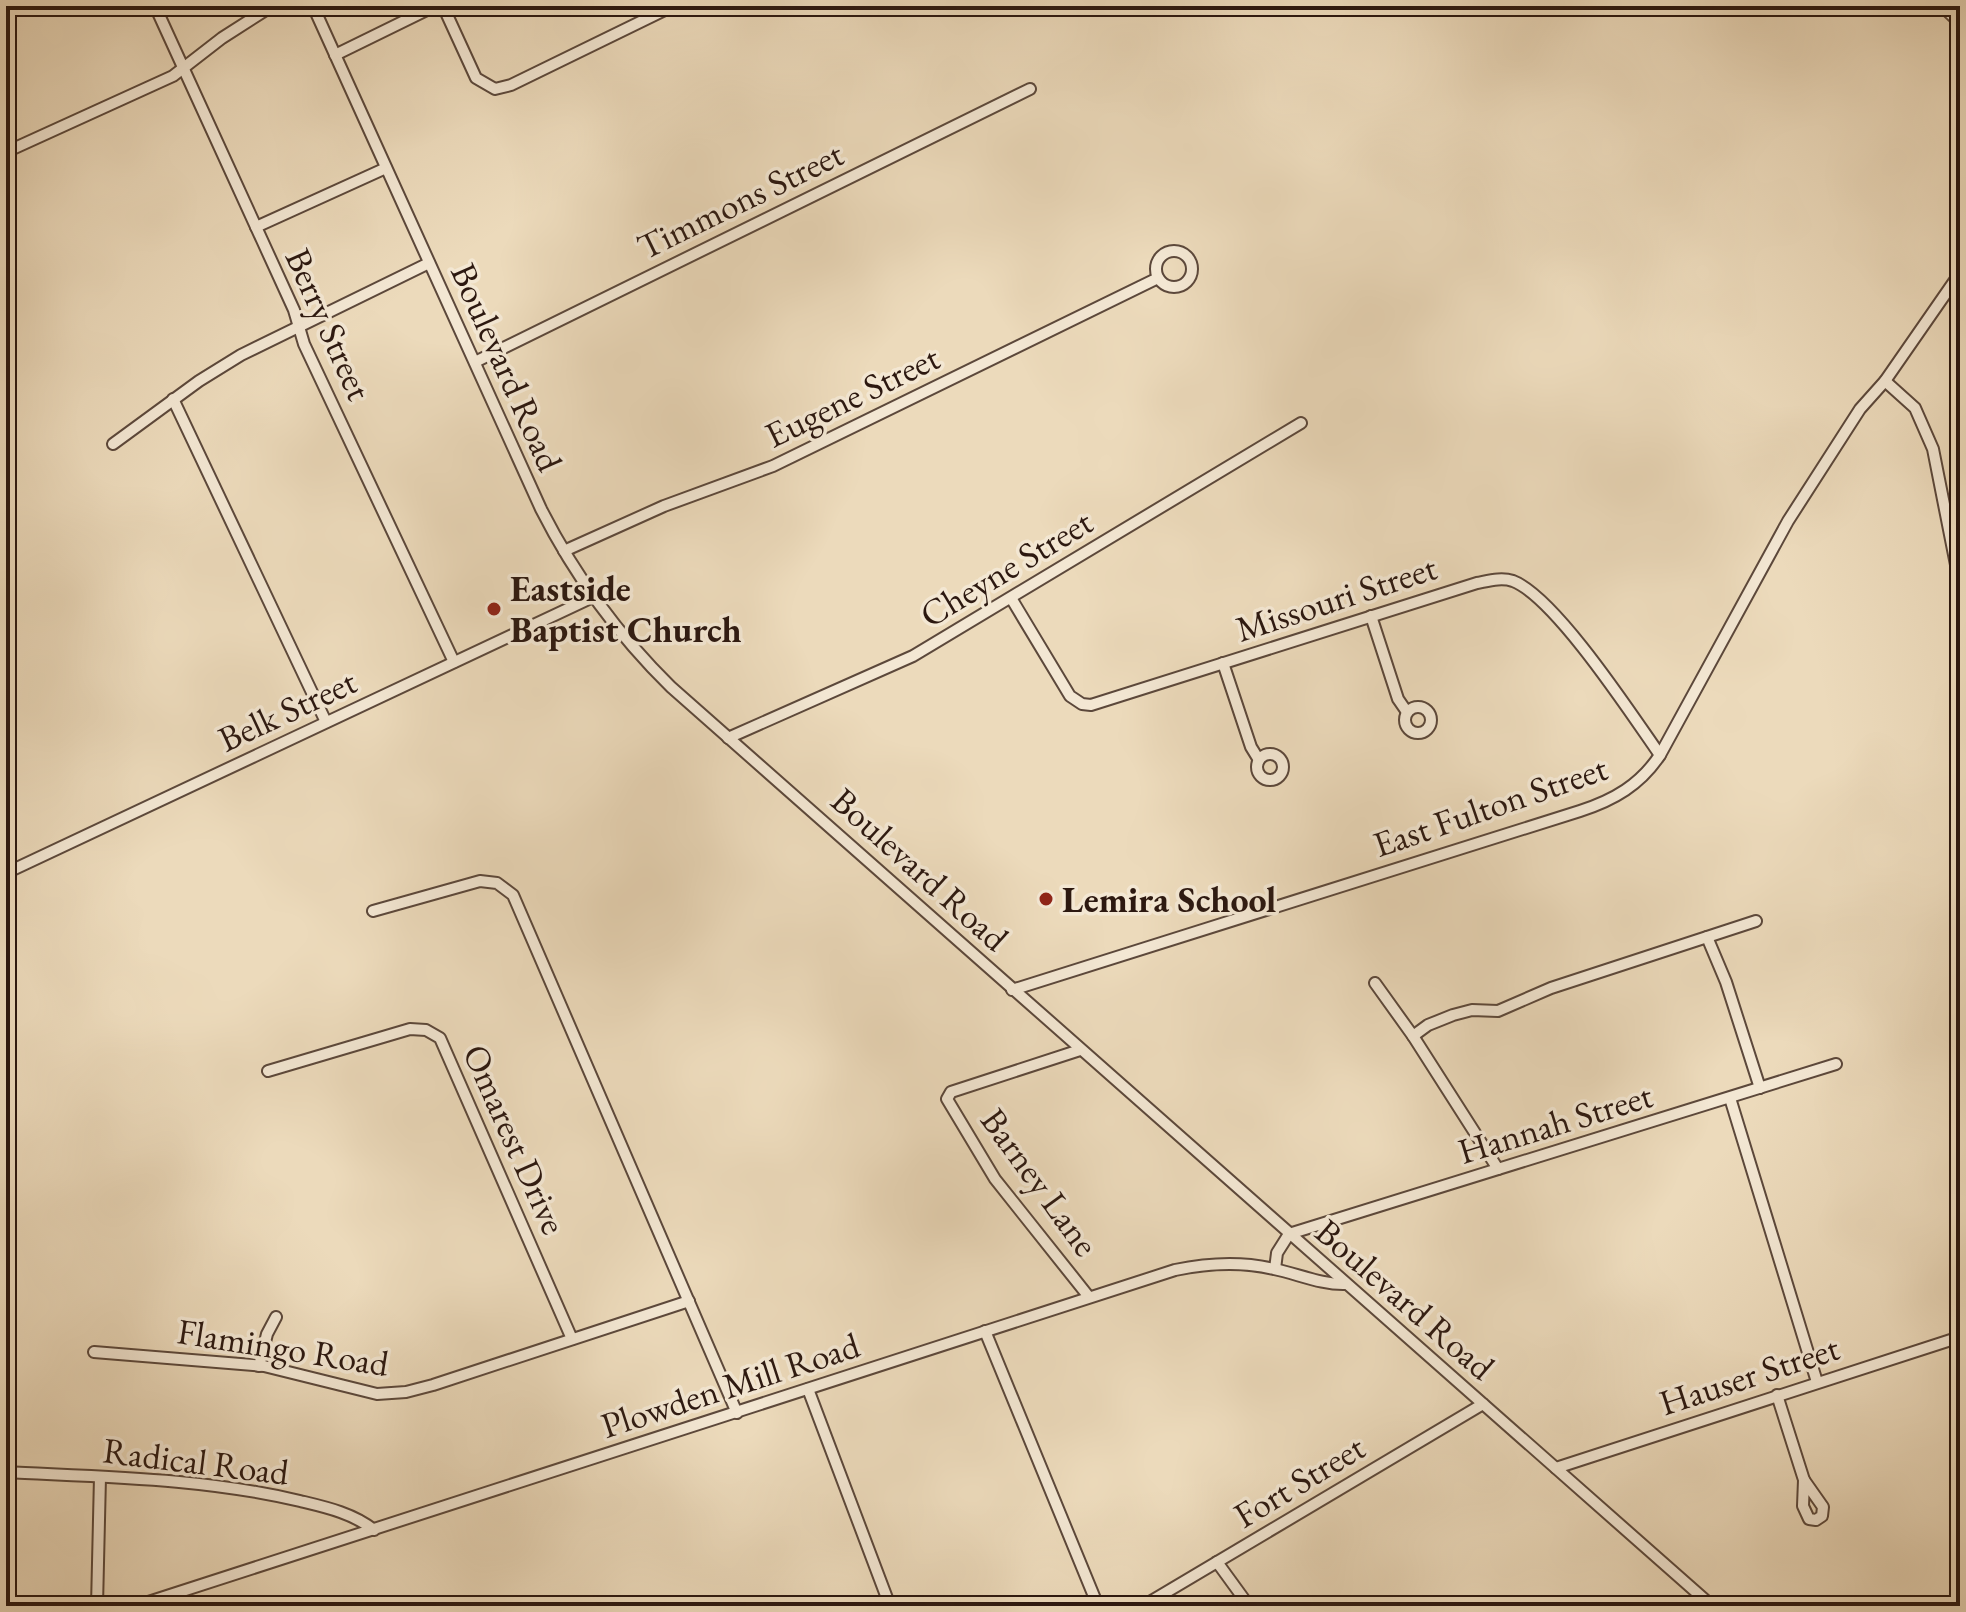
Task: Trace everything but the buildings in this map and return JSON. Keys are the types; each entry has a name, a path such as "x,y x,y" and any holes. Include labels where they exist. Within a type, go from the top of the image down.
{"street":[{"name":"Berry Street","path":"155,6 256,227 311,358 454,662"},
{"path":"6,152 158,84 272,6"},
{"name":"Boulevard Road","path":"313,6 541,509 593,597 645,661 1012,990 1712,1606"},
{"path":"335,55 435,6"},
{"path":"443,6 476,78 495,89 511,85 673,6"},
{"path":"1942,6 1960,23"},
{"name":"Timmons Street","path":"475,362 1030,89"},
{"path":"256,227 386,168"},
{"path":"113,444 221,366 429,263"},
{"name":"East Fulton Street","path":"1012,990 1600,804 1635,784 1660,755 1766,557 1860,409 1885,381 1960,273"},
{"name":"Eugene Street","path":"564,551 664,506 773,466 1158,278"},
{"path":"1885,381 1915,408 1933,449 1960,585"},
{"path":"173,399 326,722"},
{"name":"Cheyne Street","path":"728,738 906,660 1301,423"},
{"name":"Missouri Street","path":"1011,598 1070,696 1082,704 1095,704 1477,583 1495,579 1513,581 1527,590 1566,629 1614,688 1660,755"},
{"name":"Belk Street","path":"6,873 593,597"},
{"path":"1371,616 1398,699 1407,712"},
{"path":"1223,663 1251,747 1259,760"},
{"path":"373,911 480,881 497,883 511,892 737,1413"},
{"path":"1413,1036 1428,1025 1453,1015 1472,1010 1498,1011 1551,988 1756,921"},
{"path":"1707,937 1726,982 1760,1088"},
{"path":"1375,983 1413,1036 1498,1169"},
{"name":"Omarest Drive","path":"268,1071 410,1029 426,1030 440,1038 572,1339"},
{"name":"Barney Lane","path":"1080,1050 951,1092 947,1099 995,1179 1089,1297"},
{"name":"Hannah Street","path":"1289,1234 1836,1064"},
{"path":"1730,1098 1817,1382"},
{"path":"1275,1269 1277,1253 1289,1234"},
{"name":"Plowden Mill Road","path":"136,1606 1089,1297 1197,1265 1230,1264 1275,1269 1330,1285 1346,1284"},
{"name":"Flamingo Road","path":"94,1352 259,1366 327,1380 364,1392 397,1394 689,1301"},
{"path":"259,1366 267,1334 276,1317"},
{"path":"985,1331 1098,1606"},
{"name":"Hauser Street","path":"1556,1468 1960,1337"},
{"path":"808,1389 890,1606"},
{"path":"1777,1395 1804,1480"},
{"name":"Fort Street","path":"1143,1606 1483,1404"},
{"name":"Radical Road","path":"6,1472 189,1483 262,1492 358,1519 374,1530"},
{"path":"97,1606 100,1477"},
{"path":"1217,1562 1249,1606"}],"place":[{"name":"Eastside Baptist Church","path":"494,609"},
{"name":"Lemira School","path":"1046,899"}]}
